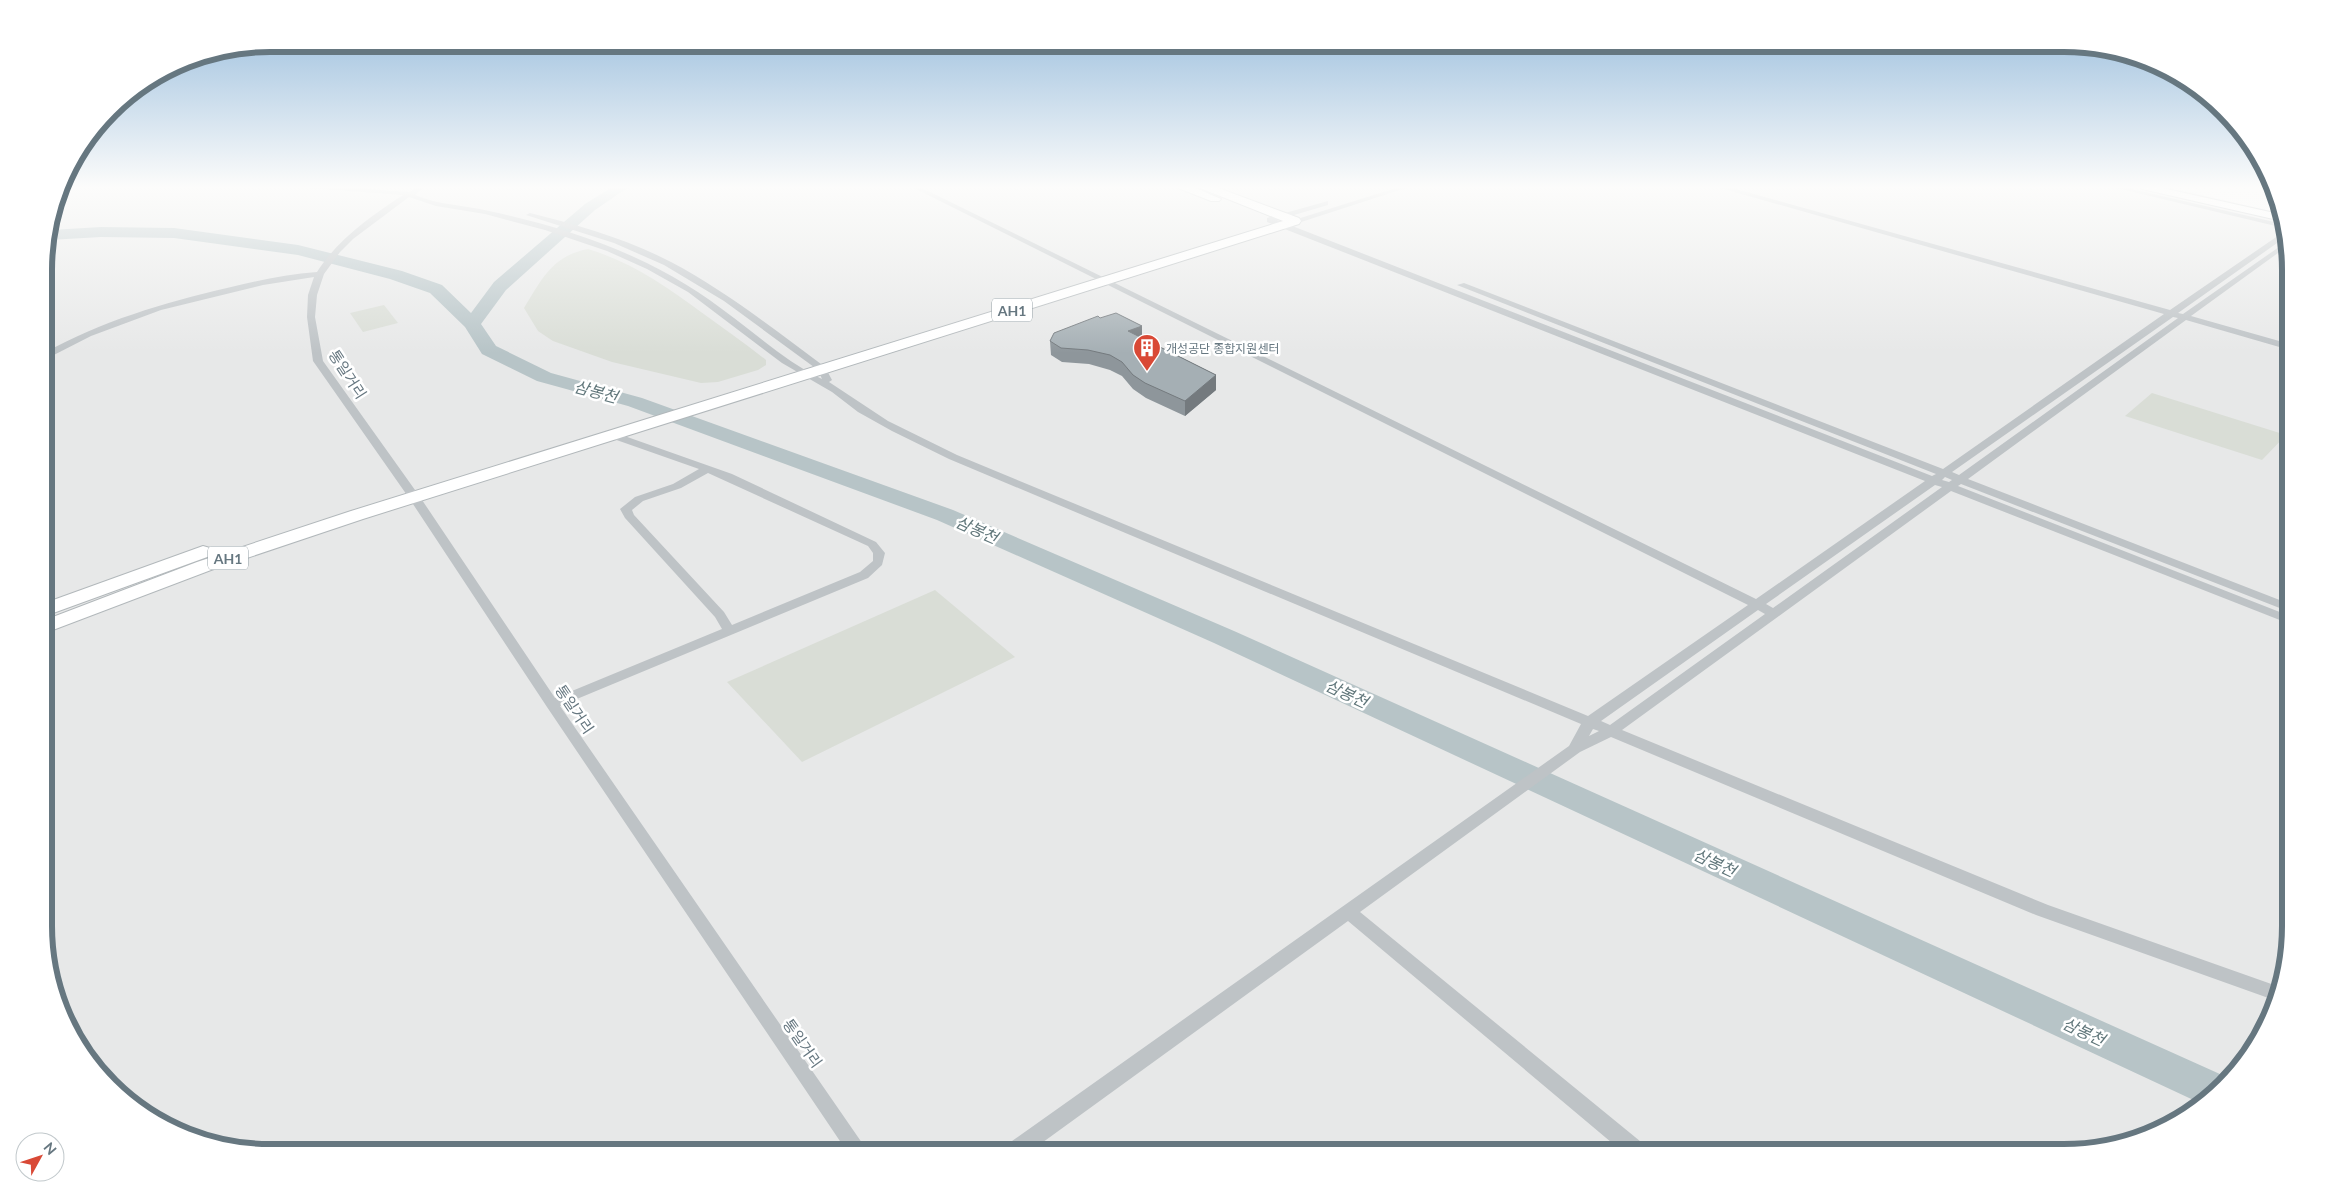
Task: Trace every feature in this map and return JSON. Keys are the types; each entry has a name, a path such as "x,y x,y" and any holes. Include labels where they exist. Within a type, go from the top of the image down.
{"main road":[{"name":"AH1","path":"52,624 204,566 410,491 630,417 710,392 800,370 1213,242"},
{"name":"AH1","path":"52,607 230,543 612,435 729,398 800,370"}],"street":[{"path":"52,353 93,331 154,308 290,277 321,272 346,242"},
{"path":"590,242 638,261 671,278 734,321 800,370 831,388 862,410 902,433 953,457 2042,910 2272,993"},
{"path":"616,242 685,272 723,297 816,365 831,388"},
{"path":"1025,242 1774,613"},
{"path":"1337,242 2282,617"},
{"path":"1339,242 1960,479 2282,605"},
{"path":"1916,242 2282,345"},
{"path":"1575,749 1589,722 2273,242"},
{"path":"1025,1144 1575,749 1611,731 2281,248"},
{"name":"통일거리","path":"321,272 311,308 314,345 318,361 410,491 552,704 853,1144"},
{"path":"552,704 864,575 874,569 879,562 881,554 879,549 872,544 780,499 707,469 612,435"},
{"path":"707,469 677,486 639,499 626,509 629,516 720,615 730,632"},
{"path":"1348,912 1628,1144"}],"shaded area":[{"path":"54,242 2281,242 2282,940 2281,955 2271,996 2260,1023 2246,1047 2219,1081 2197,1099 2185,1108 2148,1128 2121,1137 2078,1144 257,1144 242,1143 201,1133 174,1122 150,1108 116,1081 89,1047 75,1023 64,996 54,955 52,926"},
{"path":"588,249 619,261 661,284 766,360 766,365 758,370 718,382 701,383 612,362 553,341 538,331 524,308 549,270 565,257"},
{"path":"384,305 398,323 363,332 350,313"},
{"path":"2152,393 2282,434 2282,439 2262,460 2125,416"},
{"path":"935,590 1015,657 802,762 727,682"}],"building":[{"path":"1116,313 1142,326 1128,331 1216,375 1185,401 1145,383 1133,375 1122,362 1110,355 1088,350 1061,348 1050,341 1054,333 1098,316 1100,318"}],"waterway":[{"path":"239,242 298,250 396,275 436,289 472,324"},
{"path":"472,324 500,286 550,242"},
{"name":"삼봉천","path":"472,324 489,350 544,377 635,402 945,515 1224,637 2210,1089"}],"place":[{"name":"개성공단 종합지원센터","path":"1147,372"}]}
